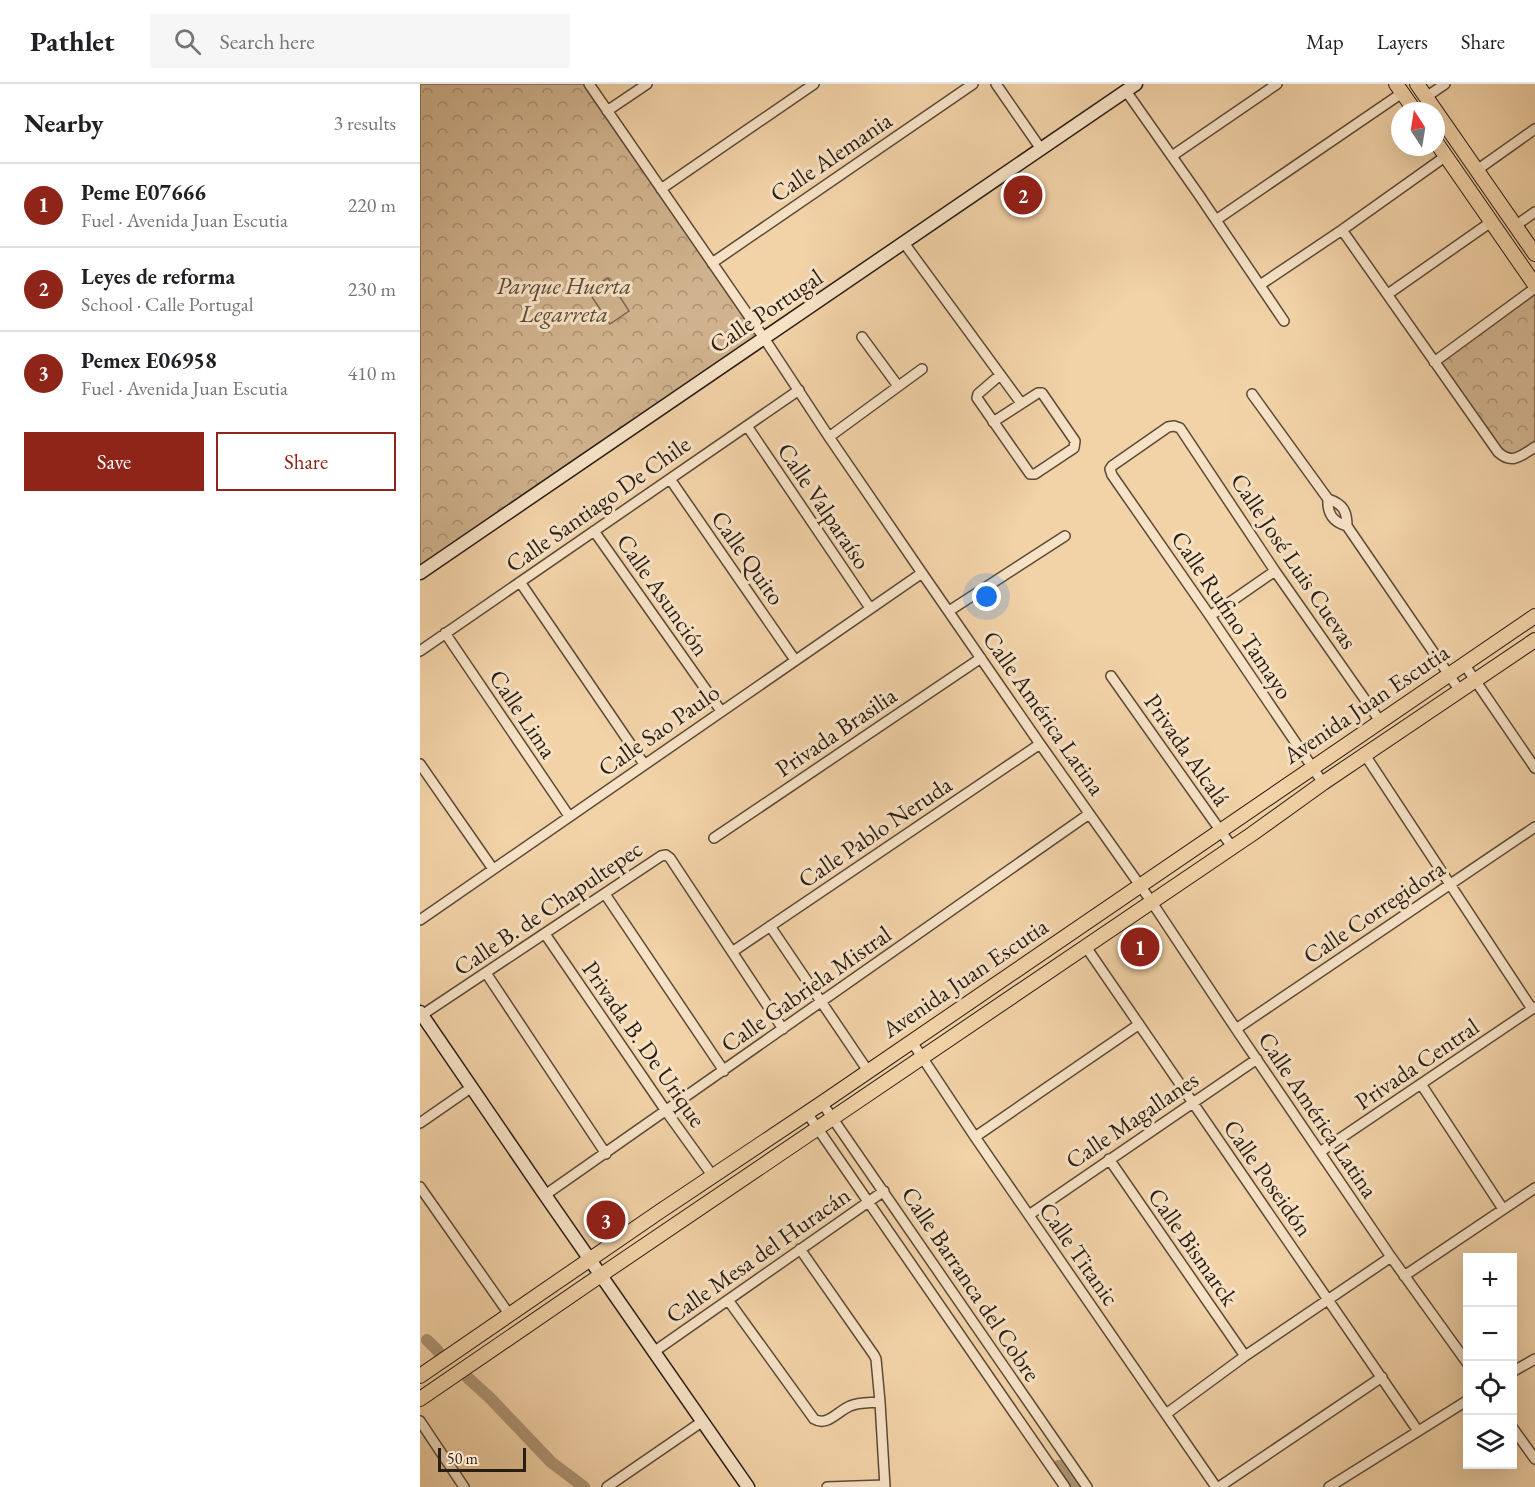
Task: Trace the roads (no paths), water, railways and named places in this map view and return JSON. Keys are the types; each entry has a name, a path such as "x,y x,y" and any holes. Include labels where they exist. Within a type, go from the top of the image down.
{"main road":[{"path":"1417,84 1535,254"},
{"name":"Calle Portugal","path":"420,573 1131,87"},
{"path":"1399,89 1408,102"},
{"path":"1446,156 1535,287"},
{"name":"Avenida Juan Escutia","path":"420,1376 1535,616"},
{"name":"Avenida Juan Escutia","path":"423,1391 465,1368 1535,640"},
{"path":"421,1014 748,1487"},
{"path":"454,1353 465,1368"}],"street":[{"name":"Calle América Latina","path":"589,84 922,573 1151,901 1404,1276 1465,1361"},
{"path":"607,111 647,84"},
{"path":"661,189 814,84"},
{"name":"Calle Alemania","path":"712,263 973,84"},
{"path":"996,84 1041,149"},
{"path":"1172,156 1278,84"},
{"path":"1426,97 1444,84"},
{"path":"1131,87 1172,156 1284,321"},
{"path":"1216,220 1399,89"},
{"path":"1477,170 1535,129"},
{"path":"1260,285 1446,156"},
{"path":"1515,225 1535,212"},
{"path":"1388,294 1491,222"},
{"path":"1342,230 1498,452 1509,459 1514,459 1535,447"},
{"path":"904,243 1021,403"},
{"path":"1434,362 1535,287"},
{"path":"862,337 898,386"},
{"path":"829,437 922,369"},
{"path":"993,422 1038,393 1044,394 1075,441 1074,448 1035,474 1029,472 993,422 978,400 978,394 1000,375"},
{"name":"Calle Santiago De Chile","path":"420,651 799,390"},
{"path":"1252,394 1328,499 1328,509 1332,517 1339,524 1347,526"},
{"name":"Calle Valparaíso","path":"747,426 870,608"},
{"name":"Calle José Luis Cuevas","path":"1110,470 1112,466 1168,427 1180,428 1380,721"},
{"name":"Calle Rufino Tamayo","path":"1110,470 1323,783"},
{"name":"Calle Quito","path":"670,479 795,660"},
{"path":"1328,499 1343,506 1347,514 1347,526 1460,691"},
{"name":"Calle Asunción","path":"594,531 721,711"},
{"path":"949,611 1065,536"},
{"path":"1210,616 1275,570"},
{"name":"Calle Sao Paulo","path":"420,920 922,573"},
{"path":"520,582 644,764"},
{"name":"Calle Lima","path":"445,633 569,816"},
{"name":"Privada Brasilia","path":"714,838 981,658"},
{"path":"1464,664 1535,768"},
{"name":"Privada Alcalá","path":"1111,676 1232,847"},
{"name":"Calle Pablo Neruda","path":"732,952 1040,744"},
{"path":"1365,755 1533,1008"},
{"path":"420,764 493,869"},
{"name":"Calle Gabriela Mistral","path":"545,1195 1089,814"},
{"name":"Calle Corregidora","path":"1236,1029 1535,827"},
{"name":"Calle B. de Chapultepec","path":"421,1014 661,856 666,855 732,952"},
{"path":"605,894 724,1071"},
{"path":"770,926 868,1071"},
{"name":"Privada B. De Urique","path":"545,934 712,1175"},
{"name":"Calle Poseidón","path":"1086,947 1418,1431"},
{"path":"732,952 783,1029"},
{"path":"486,973 606,1154"},
{"name":"Privada Central","path":"1320,1152 1533,1008"},
{"path":"975,1137 1138,1025"},
{"name":"Calle Titanic","path":"912,1042 975,1137 1218,1487"},
{"name":"Calle Magallanes","path":"1029,1215 1257,1059"},
{"path":"1421,1084 1503,1209"},
{"path":"420,1123 472,1087"},
{"name":"Calle Barranca del Cobre","path":"822,1103 1087,1487"},
{"name":"Calle Barranca del Cobre","path":"807,1113 1065,1487"},
{"name":"Calle Bismarck","path":"1109,1159 1245,1356"},
{"path":"420,1187 509,1314"},
{"path":"1404,1276 1535,1188"},
{"name":"Calle Mesa del Huracán","path":"655,1351 884,1191"},
{"path":"800,1249 876,1359 885,1486 827,1487"},
{"path":"1166,1414 1245,1356 1391,1257"},
{"path":"728,1300 818,1422 826,1421 849,1406 880,1402"},
{"path":"965,1343 980,1332"},
{"path":"1517,1369 1535,1359"},
{"path":"1218,1487 1382,1377"},
{"path":"1329,1487 1463,1403"},
{"path":"420,1421 464,1487"},
{"path":"607,1487 703,1421"},
{"path":"1517,1434 1535,1459"},
{"path":"1039,1450 1055,1440"}],"waterway":[{"path":"427,1340 438,1351"},
{"path":"468,1378 551,1462 584,1487"},
{"path":"1058,1466 1075,1487"}],"place":[{"name":"Leyes de reforma","path":"1023,195"},
{"name":"Peme E07666","path":"1140,947"},
{"name":"Pemex E06958","path":"606,1220"}],"park label":[{"name":"Parque Huerta Legarreta","path":"564,300"}]}
